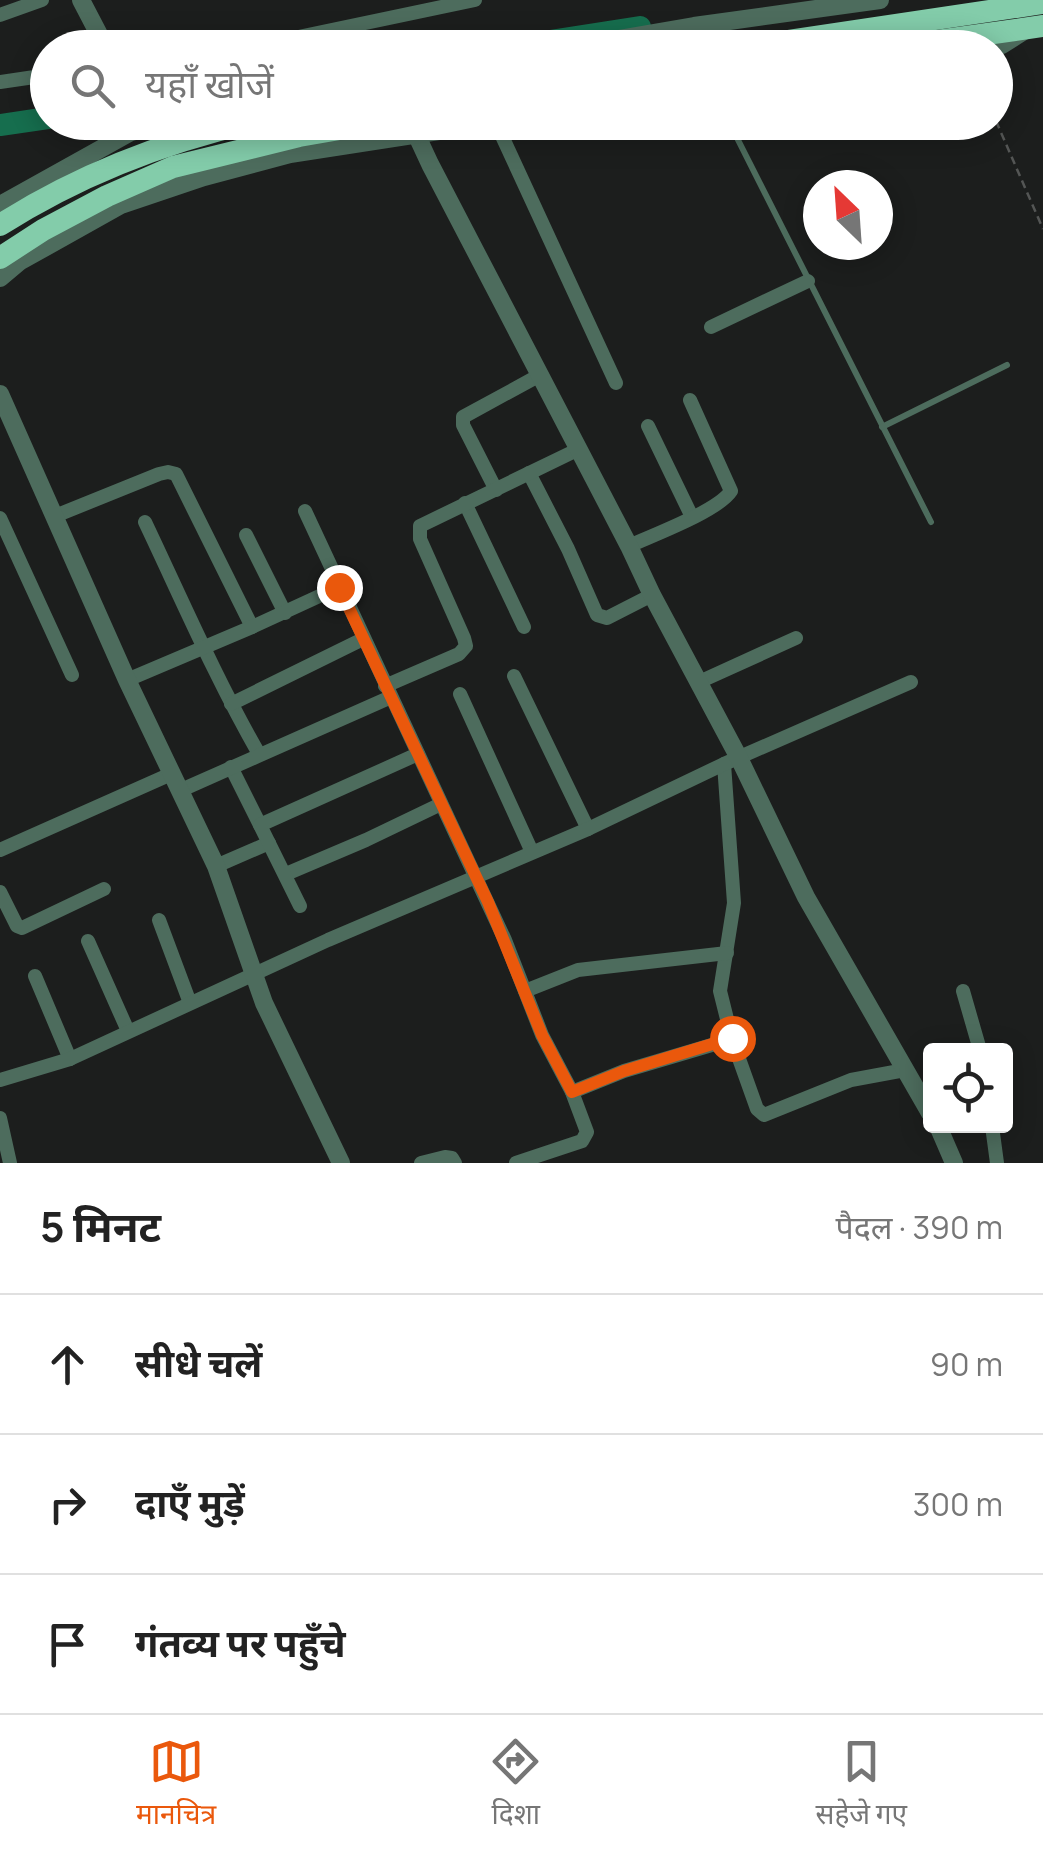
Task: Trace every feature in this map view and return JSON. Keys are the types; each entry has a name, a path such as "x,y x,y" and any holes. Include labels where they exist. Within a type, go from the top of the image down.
{"highway":[{"path":"862,30 1043,3"},
{"path":"0,226 83,178 184,140"},
{"path":"0,258 90,204 172,168 284,140"}],"street":[{"path":"0,15 42,0"},
{"path":"81,0 97,30"},
{"path":"332,30 476,0"},
{"path":"671,30 880,0"},
{"path":"1013,39 1036,27"},
{"path":"0,82 30,78"},
{"path":"0,205 107,140"},
{"path":"0,278 19,262 121,205 290,154 389,140"},
{"path":"419,140 700,682 731,761 923,1102"},
{"path":"505,140 616,383"},
{"path":"711,326 808,282"},
{"path":"496,490 463,425 463,417 540,375"},
{"path":"0,394 127,680 216,866 264,1003 341,1163"},
{"path":"629,546 692,517 726,498 731,491 690,400"},
{"path":"648,426 692,517"},
{"path":"0,850 175,782 232,767 460,654 466,646 464,638 418,530 424,523 579,449"},
{"path":"530,473 597,615 607,618 652,595"},
{"path":"55,516 158,474 176,474 252,627"},
{"path":"464,504 524,627"},
{"path":"305,511 505,940 586,1132 582,1141 516,1163"},
{"path":"0,519 72,675"},
{"path":"145,522 202,648 259,754"},
{"path":"246,536 284,612"},
{"path":"127,680 339,587"},
{"path":"700,682 796,638"},
{"path":"230,704 363,639"},
{"path":"514,676 588,829"},
{"path":"0,1080 70,1059 911,682"},
{"path":"460,694 532,852"},
{"path":"260,826 418,754"},
{"path":"731,761 734,903 720,991 757,1109 764,1115 840,1084 904,1070"},
{"path":"232,767 300,906"},
{"path":"286,874 442,804"},
{"path":"216,866 269,843"},
{"path":"0,892 17,926 22,928 104,888"},
{"path":"159,920 190,1002"},
{"path":"88,941 128,1031"},
{"path":"525,991 578,970 727,953"},
{"path":"34,976 70,1059"},
{"path":"964,991 978,1043"},
{"path":"572,1092 624,1071 732,1038"},
{"path":"0,1118 10,1163"},
{"path":"941,1133 954,1163"},
{"path":"993,1133 998,1163"},
{"path":"421,1163 445,1157 455,1163"}],"lane":[{"path":"738,140 931,522"},
{"path":"882,427 1006,366"}],"path":[{"path":"1004,140 1043,229"}],"waterway":[{"path":"621,30 640,27"},
{"path":"0,125 30,121"}],"route":[{"path":"339,587 488,902 542,1035 572,1092 624,1071 732,1038"}]}
